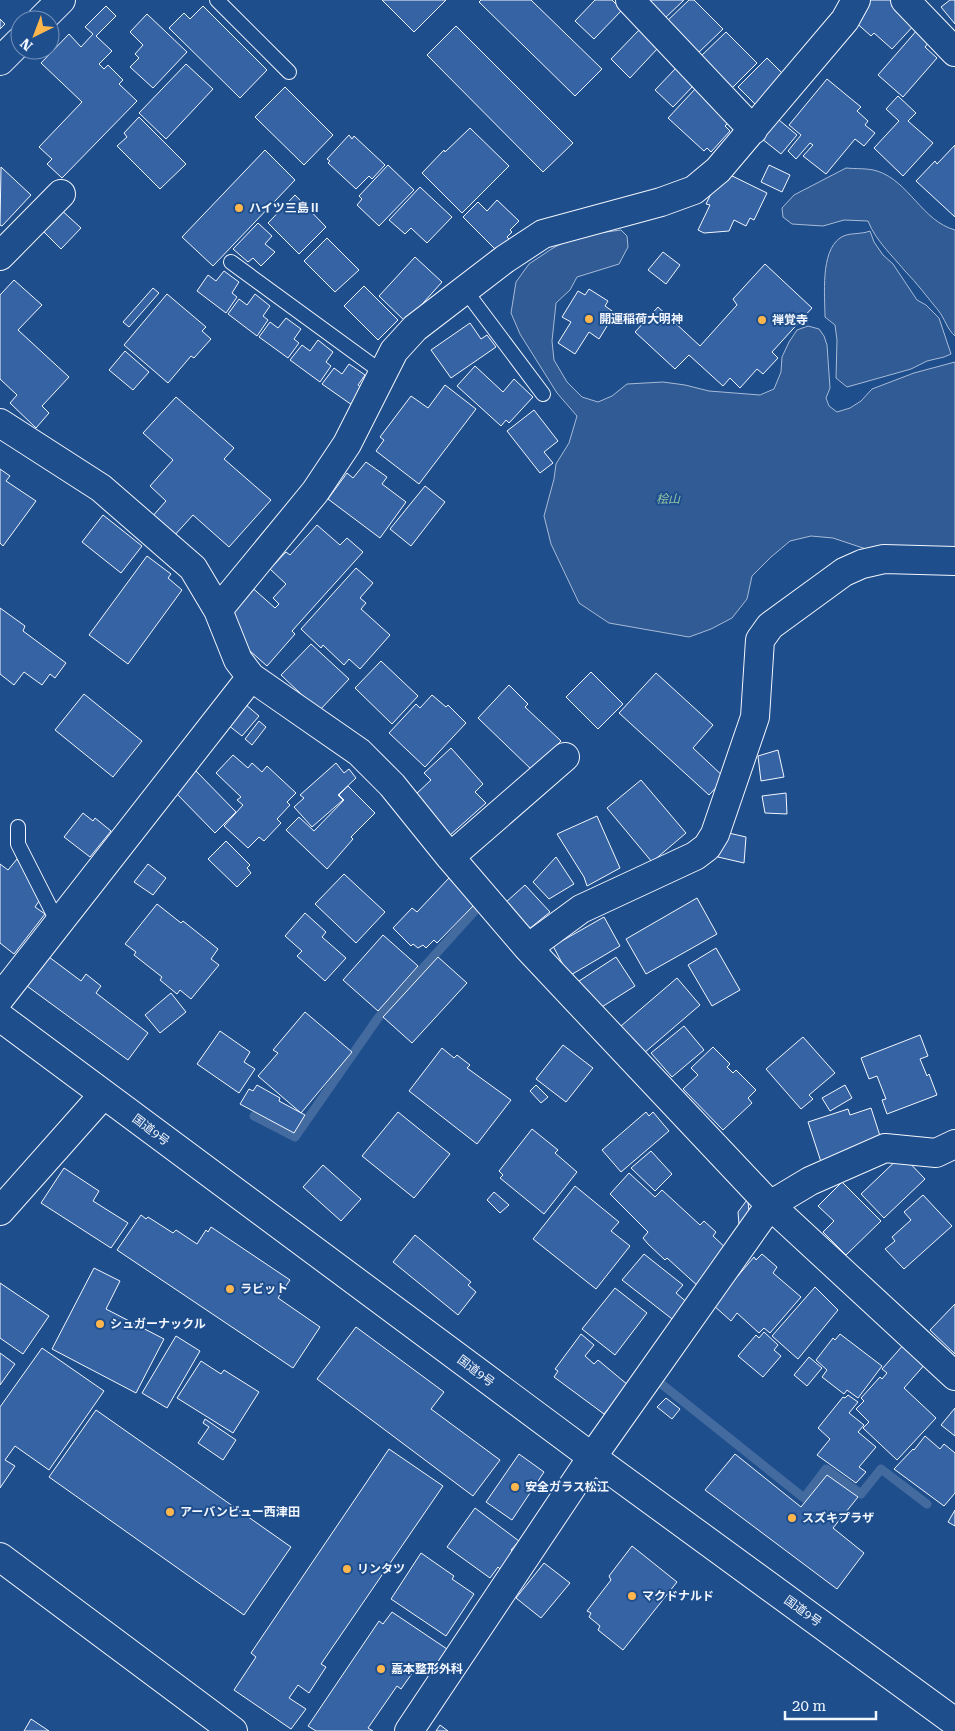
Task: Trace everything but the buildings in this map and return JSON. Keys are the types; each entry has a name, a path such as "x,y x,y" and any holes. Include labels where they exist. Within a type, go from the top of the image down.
{"main road":[{"path":"51,10 61,0"},
{"path":"630,0 753,130"},
{"path":"218,610 315,492 347,444 394,351 415,328 543,234 661,202 694,190 718,170 753,130 845,20 856,0"},
{"path":"904,0 955,52"},
{"path":"0,61 10,51"},
{"path":"0,256 61,194"},
{"path":"0,422 101,488 193,568 218,610 238,660 251,677 358,752 392,785 450,857 528,948 770,1205 955,1376"},
{"path":"528,948 580,909 695,856 706,847 715,834 755,716 760,640 770,626 844,572 862,564 884,559 955,561"},
{"path":"0,998 251,677"},
{"path":"450,857 565,757"},
{"name":"国道9号","path":"0,1017 592,1457 955,1722"},
{"path":"0,1211 103,1095"},
{"path":"409,1731 592,1457 770,1205 810,1181 884,1148 936,1153 955,1144"},
{"path":"0,1557 233,1731"}],"lane":[{"path":"218,0 289,72"},
{"path":"231,262 383,373"},
{"path":"465,290 543,394"},
{"path":"18,827 18,844 54,915 61,921"}],"green space":[{"path":"846,168 873,170 888,176 898,183 933,218 955,230 955,336 938,310 889,253 868,221 844,220 823,226 792,224 783,217 782,208 794,195"},
{"name":"桧山","path":"621,230 627,236 628,247 619,264 577,277 570,290 556,303 552,341 554,360 567,382 582,397 598,402 612,396 627,384 663,382 709,391 760,395 774,389 781,372 782,357 789,342 797,330 808,326 819,329 824,336 827,345 830,388 826,398 829,406 837,412 850,408 861,401 872,389 914,373 955,362 955,555 895,553 866,549 833,538 811,536 790,541 752,576 747,599 732,618 711,629 689,637 609,623 579,603 551,544 544,516 556,464 569,443 577,416 557,393 520,334 511,313 516,282 529,264 553,248 577,236"},
{"path":"870,231 874,242 883,255 893,264 917,300 926,305 939,318 951,354 927,361 911,369 847,387 836,378 837,340 835,325 825,317 824,286 826,264 829,253 840,238"}],"waterway":[{"path":"254,1116 295,1137 378,1018 479,906"},
{"path":"659,1382 804,1498 826,1469 861,1494 881,1469 927,1504"}],"place":[{"name":"ハイツ三島Ⅱ","path":"239,208"},
{"name":"開運稲荷大明神","path":"589,319"},
{"name":"禅覚寺","path":"762,320"},
{"name":"ラビット","path":"230,1289"},
{"name":"シュガーナックル","path":"100,1324"},
{"name":"安全ガラス松江","path":"515,1487"},
{"name":"アーバンビュー西津田","path":"170,1512"},
{"name":"スズキプラザ","path":"792,1518"},
{"name":"リンタツ","path":"347,1569"},
{"name":"マクドナルド","path":"632,1596"},
{"name":"嘉本整形外科","path":"381,1669"}]}
